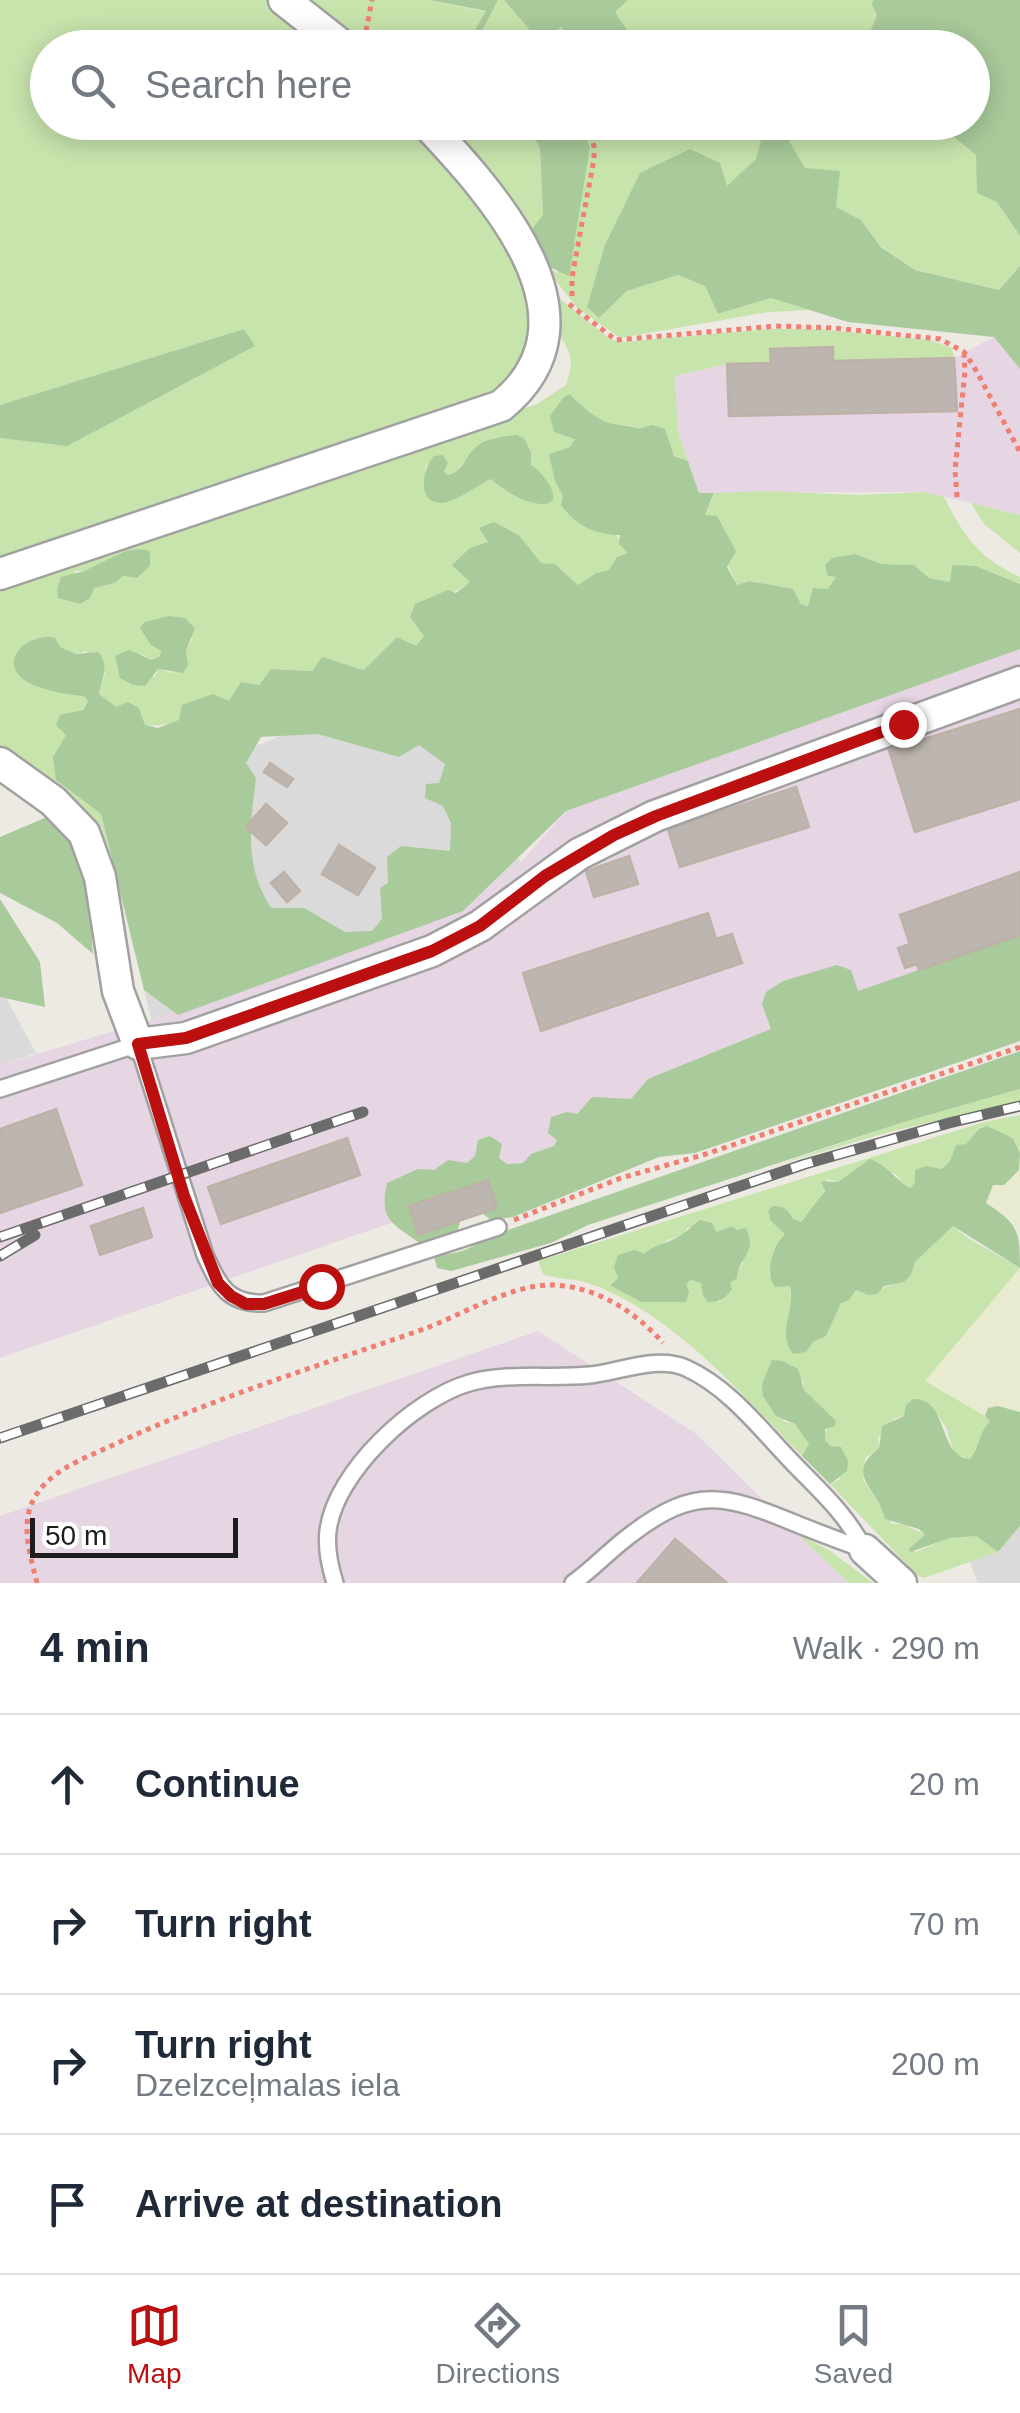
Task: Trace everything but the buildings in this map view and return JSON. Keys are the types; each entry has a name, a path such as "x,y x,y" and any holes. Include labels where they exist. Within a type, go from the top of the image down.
{"street":[{"path":"284,0 322,30"},
{"path":"0,574 501,406 524,384 535,363 546,321 541,284 528,256 480,186 440,140"},
{"path":"0,763 53,801 84,832 100,877 118,991 138,1044 186,1038 432,951 480,926 545,876 614,835 1020,682"},
{"path":"865,1550 901,1583"}],"lane":[{"path":"0,1089 138,1044 204,1255 218,1283 246,1304 264,1304 498,1227"},
{"path":"336,1583 328,1530 336,1502 375,1446 409,1415 439,1396 500,1377 586,1375 662,1363 684,1366 759,1425 842,1512 865,1550"},
{"path":"573,1583 634,1532 669,1511 722,1498 751,1504 865,1550"}],"path":[{"path":"572,308 572,277 594,160 592,140"},
{"path":"561,295 572,308 616,340 744,328 834,328 940,339 964,352 1020,452"},
{"path":"957,497 955,470 966,371 964,352"},
{"path":"498,1227 621,1178 706,1154 1020,1047"},
{"path":"37,1583 26,1520 36,1494 61,1470 228,1396 428,1327 520,1290 548,1284 594,1293 650,1327 684,1366"}],"shaded area":[{"path":"994,337 1020,369 1020,515 925,492 699,493 678,431 675,376 727,364 770,363 770,349 954,358"},
{"path":"1020,649 1020,1006 0,1358 0,1065 151,1020 466,904 521,862 566,811"},
{"path":"414,680 521,862 466,904 151,1020 104,810"},
{"path":"0,987 36,1053 0,1065"},
{"path":"538,1331 695,1433 848,1583 0,1583 0,1516"},
{"path":"1020,1526 1020,1583 978,1583 969,1560 998,1552"}],"green space":[{"path":"0,0 266,0 310,30 30,30 30,140 429,140 476,195 528,279 529,352 498,393 0,558 0,438 67,445 254,346 244,329 0,405"},
{"path":"300,0 430,0 487,12 483,30 338,30"},
{"path":"430,0 498,0 483,30 475,30 486,11"},
{"path":"498,0 504,0 530,30 483,30"},
{"path":"504,0 628,0 615,12 627,30 530,30"},
{"path":"628,0 874,0 871,3 877,15 870,30 626,30 614,12"},
{"path":"1020,0 1020,236 997,202 977,193 976,155 957,140 990,140 990,30 870,30 877,15 871,3"},
{"path":"452,140 536,140 540,149 543,216 525,238"},
{"path":"536,140 587,140 590,147 569,276 543,264 525,238 543,215 540,149"},
{"path":"587,140 957,140 976,155 997,202 1020,236 1020,266 999,290 915,270 881,246 861,220 836,207 805,168 756,159 600,318 627,291 678,275 705,286 718,314 771,298 810,310 769,312 620,338 577,308 543,264 557,273 590,147"},
{"path":"761,140 789,140 805,168 840,171 836,207 861,220 881,247 915,270 999,290 1020,266 1020,369 994,337 848,322 771,298 718,314 705,286 678,275 627,291 599,318 587,307 605,245 640,173 690,149 720,163 727,186 756,159"},
{"path":"551,298 560,299 610,339 621,342 771,329 817,329 929,340 952,348 954,358 833,361 833,348 771,349 771,363 727,364 675,376 678,431 688,461 635,427 605,423 570,395 575,439 555,481 572,501 613,532 629,554 617,558 609,570 578,585 555,564 541,563 520,536 494,523 480,528 489,542 471,582 410,617 425,636 416,646 397,637 365,670 322,657 312,671 271,669 256,687 233,700 185,720 156,726 145,725 139,708 116,708 99,694 105,673 86,651 76,654 60,647 37,687 84,696 88,701 66,735 56,780 101,814 116,877 47,779 0,747 0,583 537,404 566,385 571,362 554,323","holes":["516,435 530,465 535,502 522,499 491,479 459,496 425,475 426,465 448,463 444,472 457,473 474,448 493,438","125,551 150,566 137,578 123,576 115,583 94,588 74,571 84,571","193,637 186,651 187,665 174,673 158,669 154,678 142,654 152,660 160,656 161,651 151,645"]},
{"path":"244,329 255,346 67,446 0,438 0,405"},
{"path":"570,394 608,423 665,429 674,456 688,461 699,493 714,493 705,515 717,516 736,551 727,567 737,585 749,581 793,589 801,604 808,606 813,588 828,589 836,577 828,576 825,565 832,558 855,554 881,564 914,565 929,578 950,582 952,565 976,566 1020,584 1020,649 566,811 463,911 178,1015 144,990 101,814 56,780 53,757 66,735 56,725 60,715 83,710 88,701 84,696 47,690 22,678 14,665 19,650 48,637 76,654 98,652 104,667 99,694 116,707 128,702 139,708 145,725 158,728 179,720 182,705 213,694 229,701 241,682 259,685 271,669 312,671 322,657 364,670 397,637 416,646 424,636 410,617 415,604 448,590 456,593 470,582 452,565 470,548 488,542 479,528 494,522 520,536 541,563 555,564 578,585 609,570 617,557 628,553 619,544 620,535 586,528 561,505 563,496 549,454 570,447 575,439 554,432 550,416","holes":["318,734 399,757 419,745 445,764 439,783 426,784 425,798 443,806 451,823 450,851 401,846 387,857 388,883 380,888 382,919 372,931 345,932 304,908 271,908 253,861 251,829 256,778 246,763 261,737"]},
{"path":"516,435 524,438 531,452 531,465 551,487 553,499 549,503 521,499 491,479 447,502 430,500 424,479 434,456 443,455 448,463 444,472 448,475 458,470 481,444"},
{"path":"925,492 944,497 974,545 993,562 1020,577 1020,584 976,566 952,566 950,582 929,578 914,565 881,564 855,554 828,589 813,589 808,606 801,604 793,589 749,581 737,585 705,516 714,493 858,495"},
{"path":"971,503 1020,515 1020,553 984,524"},
{"path":"125,551 150,551 150,566 137,578 123,576 115,583 94,588 90,598 80,604 58,598 61,577 84,571"},
{"path":"169,616 185,618 195,628 183,673 158,669 145,686 120,678 115,656 129,650 152,660 160,656 161,651 151,645 140,628 145,622"},
{"path":"47,817 72,846 79,862 88,897 93,954 57,923 0,893 0,837"},
{"path":"0,899 40,962 45,1007 0,997"},
{"path":"1020,935 1020,1041 695,1153 659,1157 513,1217 491,1220 482,1213 497,1208 487,1180 409,1206 418,1235 460,1221 452,1236 424,1247 388,1216 387,1183 418,1169 434,1170 448,1160 467,1163 475,1156 478,1140 490,1136 502,1144 499,1158 507,1164 523,1163 531,1154 554,1146 557,1140 548,1133 551,1117 567,1112 577,1114 592,1097 631,1099 648,1079 771,1029 762,1004 766,992 783,981 837,965 851,970 858,991"},
{"path":"1020,1051 1020,1089 904,1122 588,1225 551,1243 451,1271 437,1268 434,1256 466,1250 485,1238"},
{"path":"1020,1089 1020,1101 889,1132 770,1167 904,1122"},
{"path":"1020,1115 1020,1153 1013,1137 979,1129 966,1144 956,1146 942,1169 927,1166 911,1188 904,1186 896,1174 862,1167 838,1182 826,1179 821,1197 800,1222 771,1221 786,1234 773,1253 769,1274 790,1285 792,1314 813,1342 826,1336 841,1302 856,1290 868,1295 911,1275 915,1262 953,1226 1020,1268 925,1381 991,1422 970,1460 954,1453 946,1427 931,1405 894,1419 878,1438 879,1448 865,1458 863,1479 892,1524 903,1524 926,1535 909,1547 916,1552 950,1537 976,1536 998,1552 924,1578 830,1484 840,1479 823,1434 835,1421 804,1390 803,1379 783,1421 795,1424 810,1444 802,1456 704,1357 648,1313 588,1283 543,1274 538,1261 984,1122","holes":["732,1226 737,1231 743,1263 730,1283 732,1289 719,1302 702,1283 690,1280 671,1302 641,1302 610,1284 667,1240 682,1236 688,1227 716,1232"]},
{"path":"987,1126 1013,1138 1020,1153 1019,1170 1004,1185 993,1185 986,1203 1015,1229 1020,1268 953,1226 915,1262 904,1282 884,1286 877,1294 856,1290 841,1303 826,1336 813,1342 806,1352 793,1354 786,1337 790,1286 775,1287 770,1274 774,1252 785,1234 771,1221 768,1211 773,1206 783,1207 801,1222 825,1191 821,1181 838,1182 870,1159 911,1188 915,1170 927,1166 942,1169 956,1145 966,1144"},
{"path":"1020,1169 1020,1233 1010,1219 986,1203 993,1185 1004,1185"},
{"path":"700,1220 712,1223 716,1232 732,1226 737,1230 746,1228 749,1237 749,1250 724,1298 708,1302 701,1283 690,1280 686,1285 686,1302 641,1302 610,1285 618,1278 614,1267 618,1255 635,1250 644,1254"},
{"path":"1020,1268 1020,1412 998,1406 988,1408 985,1416 924,1382"},
{"path":"772,1360 798,1369 804,1390 836,1421 835,1426 825,1429 825,1440 830,1446 841,1447 848,1461 847,1471 830,1484 802,1456 809,1444 795,1424 776,1416 763,1396 762,1384"},
{"path":"913,1399 932,1407 952,1448 970,1459 990,1422 985,1416 988,1408 998,1406 1020,1412 1020,1526 998,1552 976,1536 950,1538 910,1552 909,1548 925,1535 919,1529 885,1519 863,1475 864,1467 879,1448 882,1426 904,1416 906,1405"},
{"path":"798,1534 829,1550 873,1583 848,1583"}],"railway":[{"path":"0,1438 805,1164 1020,1106"},
{"path":"0,1237 363,1112"},
{"path":"0,1256 35,1235"}],"route":[{"path":"321,1286 264,1304 246,1304 218,1283 184,1196 138,1044 186,1038 432,951 480,926 545,876 614,835 903,724"}]}
